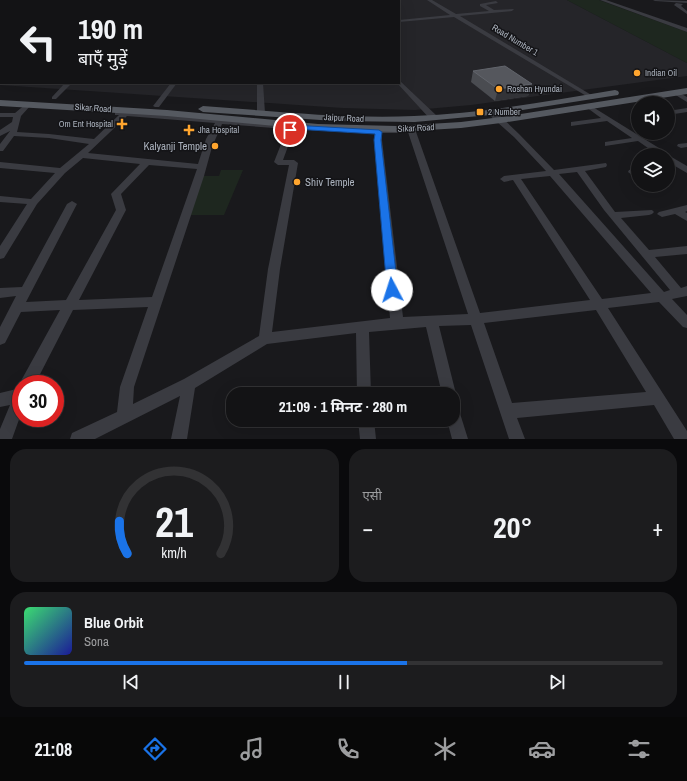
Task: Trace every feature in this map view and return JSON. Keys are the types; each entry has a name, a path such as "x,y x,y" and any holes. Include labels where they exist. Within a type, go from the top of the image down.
{"main road":[{"name":"Jaipur Road","path":"0,94 55,102 157,106 374,120 434,118 490,111 590,104 687,82"},
{"name":"Sikar Road","path":"0,103 27,105 55,102 126,112 220,121 294,126 411,130 502,121 590,104 682,93"}],"street":[{"name":"Road Number 1","path":"429,0 456,16 590,104 607,119 631,134"},
{"path":"400,21 512,10 491,0"},
{"path":"606,0 679,24 687,29"},
{"path":"606,0 687,29"},
{"path":"655,0 687,4"},
{"path":"494,12 482,5 496,2"},
{"path":"677,2 687,13"},
{"path":"679,24 687,23"},
{"path":"400,83 434,118"},
{"path":"55,102 68,84"},
{"path":"157,106 173,84"},
{"path":"260,84 261,113"},
{"path":"682,93 687,100"},
{"path":"0,149 12,134 17,115 27,105"},
{"path":"675,112 687,110"},
{"path":"490,111 502,121 551,173 661,297 687,323"},
{"path":"0,255 3,246 33,202 62,171 96,142 126,112"},
{"path":"0,115 17,115"},
{"path":"574,124 607,119"},
{"path":"124,416 127,387 155,302 200,176 202,166 216,126 220,121"},
{"path":"0,134 14,124"},
{"path":"265,339 274,269 294,163 278,162 290,130 294,126"},
{"path":"379,130 378,148 397,323"},
{"path":"411,130 517,439"},
{"path":"12,134 49,136 96,142"},
{"path":"608,144 631,139"},
{"name":"Road Number 1","path":"641,140 653,148"},
{"path":"80,155 202,166"},
{"path":"32,375 122,210 116,194 147,162"},
{"path":"0,165 62,171"},
{"path":"504,179 603,165"},
{"path":"675,165 687,170"},
{"path":"579,169 613,215 646,254 683,292"},
{"path":"516,178 599,304 683,439"},
{"path":"0,199 33,202"},
{"path":"0,339 72,204"},
{"path":"662,214 687,208"},
{"path":"677,210 687,218"},
{"path":"613,215 650,212"},
{"path":"646,254 687,250"},
{"path":"0,293 26,291"},
{"path":"78,439 189,384 265,339 397,323 476,319 661,297 683,292"},
{"path":"17,307 155,302"},
{"path":"431,321 447,387"},
{"path":"362,327 364,387"},
{"path":"179,439 189,384"},
{"path":"0,400 12,397"},
{"path":"507,412 657,398"},
{"path":"4,439 12,418"},
{"path":"367,427 368,439"},
{"path":"457,427 460,439"}],"shaded area":[{"path":"400,0 567,0 687,63 687,76 471,105 415,110 343,108 0,85 400,84"},
{"path":"567,0 599,0 687,32 687,63"},
{"path":"221,170 243,170 224,215 188,215 200,176 219,176"}],"building":[{"path":"505,66 532,84 498,89 473,71"}],"place":[{"name":"Indian Oil","path":"637,73"},
{"name":"Roshan Hyundai","path":"499,89"},
{"name":"2 Number","path":"480,112"},
{"name":"Om Ent Hospital","path":"122,124"},
{"name":"Jha Hospital","path":"189,130"},
{"name":"Kalyanji Temple","path":"215,146"},
{"name":"Shiv Temple","path":"297,182"}],"route":[{"path":"290,130 292,127 379,132 378,140 392,290"}]}
